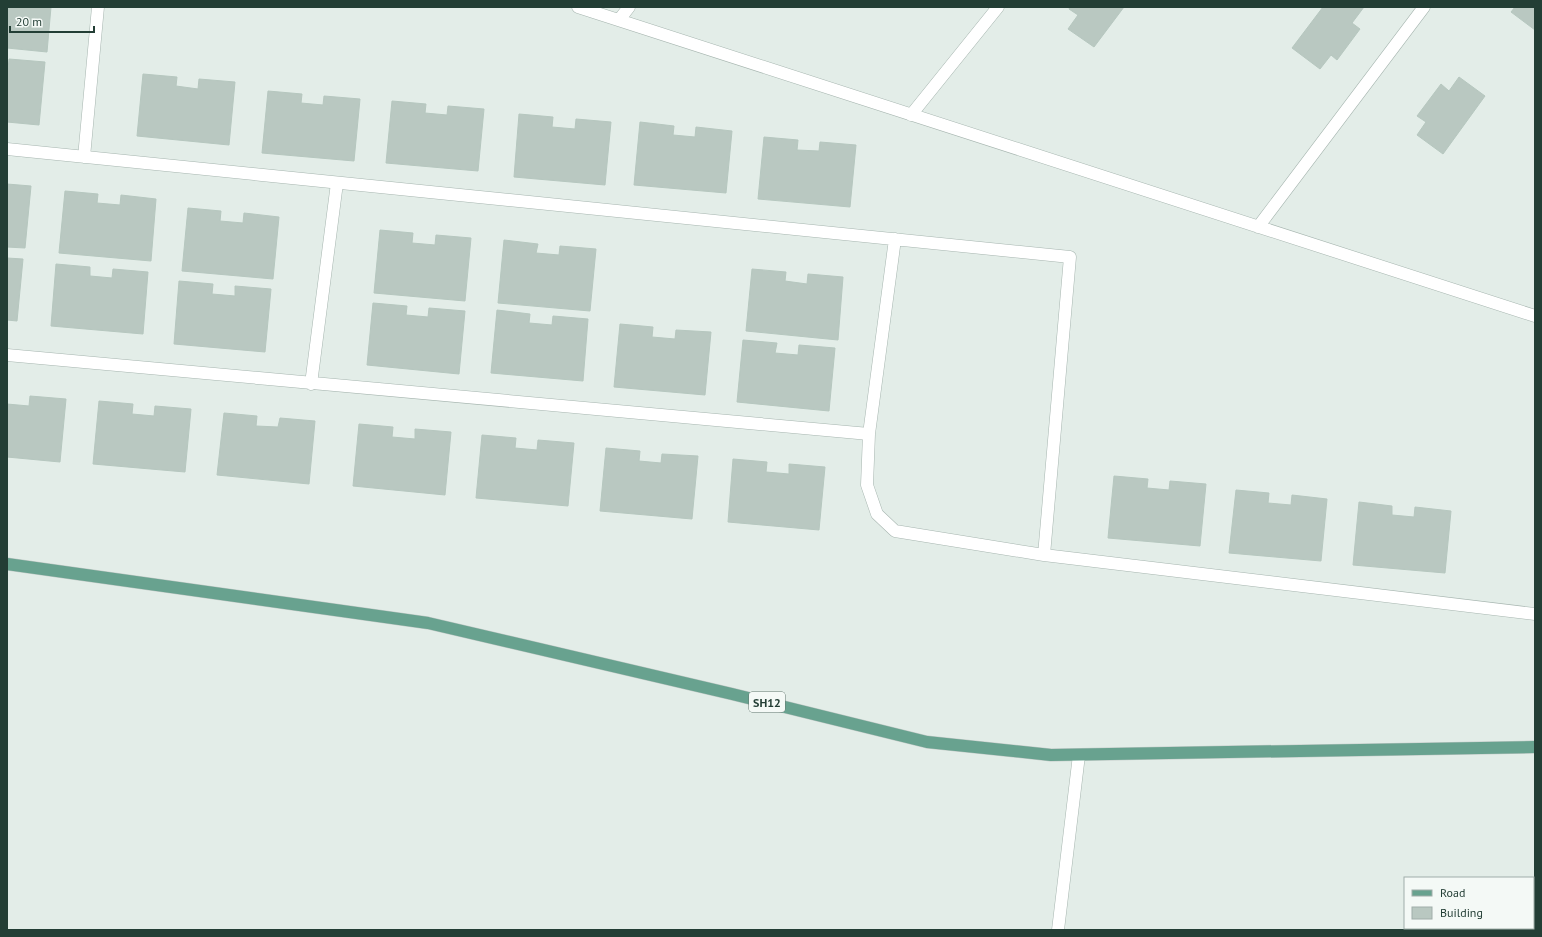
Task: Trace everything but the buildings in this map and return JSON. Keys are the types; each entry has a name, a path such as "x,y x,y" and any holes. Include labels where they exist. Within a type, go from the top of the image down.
{"main road":[{"name":"SH12","path":"7,564 428,623 732,694 927,742 1051,755 1535,747"}],"street":[{"path":"84,157 98,7"},
{"path":"578,7 1535,316"},
{"path":"619,20 629,7"},
{"path":"910,115 998,7"},
{"path":"1258,227 1424,7"},
{"path":"7,149 1070,257 1044,555"},
{"path":"311,384 337,183"},
{"path":"894,239 869,434 867,485 877,514 895,531 1044,555 1535,614"},
{"path":"7,355 869,434"},
{"path":"1058,930 1079,754"}]}
